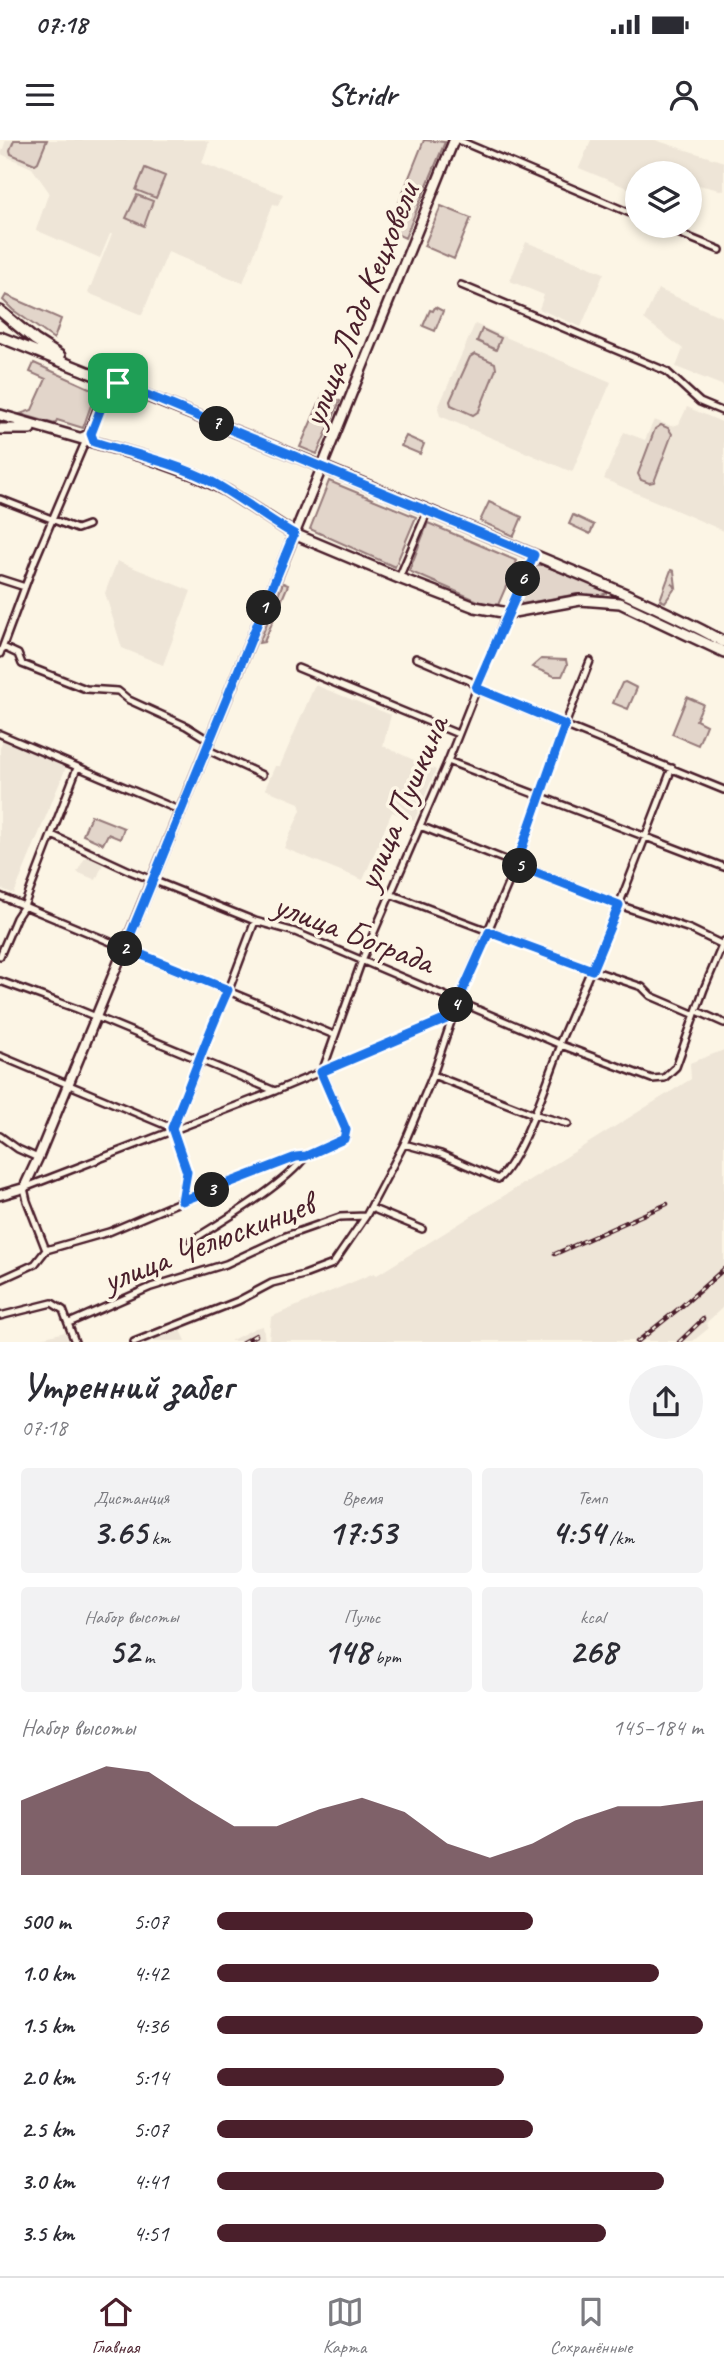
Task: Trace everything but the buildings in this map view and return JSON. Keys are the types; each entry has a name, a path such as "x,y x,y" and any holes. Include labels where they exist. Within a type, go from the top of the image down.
{"main road":[{"name":"улица Ладо Кецховели","path":"24,1188 456,140"},
{"path":"0,311 35,340 82,369"},
{"path":"0,337 428,510 651,604 724,642"},
{"path":"0,415 148,458 209,481 294,534 475,607 508,613 580,600 620,603 724,652"},
{"path":"0,429 22,427 63,434"},
{"path":"0,1195 24,1188"}],"street":[{"path":"456,140 625,211"},
{"path":"690,238 720,250"},
{"path":"461,285 666,370 700,402 724,412"},
{"path":"0,654 103,393 98,375"},
{"path":"86,440 91,434 106,395 118,383"},
{"path":"0,499 77,529 88,525"},
{"path":"399,578 428,510"},
{"name":"улица Пушкина","path":"321,1072 362,960 534,555"},
{"path":"0,579 25,587"},
{"path":"3,647 18,654 22,664 86,689 118,691 130,700 186,726 208,746 262,775"},
{"path":"416,658 470,681 476,688 724,790"},
{"path":"134,1342 238,1301 272,1283 333,1264 366,1216 404,1144 433,1075 451,1017 516,865 590,661"},
{"path":"298,668 458,734"},
{"path":"0,734 181,811"},
{"path":"448,761 724,867"},
{"path":"0,956 24,906 77,768"},
{"path":"404,1144 441,1154 495,1179 506,1172 533,1114 619,905 672,768"},
{"path":"390,894 642,987 651,996 693,1014 697,1011 723,944 420,826"},
{"name":"улица Бограда","path":"52,835 110,862 256,920 295,932 652,1080 664,1078 676,1067 697,1011"},
{"path":"0,896 334,1035"},
{"path":"182,1201 187,1172 173,1129 204,1045 256,920"},
{"path":"0,981 275,1091"},
{"path":"697,1011 724,1023"},
{"path":"46,1250 24,1188 275,1091 451,1017"},
{"path":"0,1056 173,1129"},
{"path":"0,1280 35,1264 46,1250 109,1233 182,1201 296,1157 306,1156 344,1139 346,1130 321,1072"},
{"path":"433,1075 533,1114 568,1124"},
{"path":"0,1136 37,1158"},
{"path":"191,1241 259,1196 298,1167 306,1156"},
{"path":"371,1208 422,1230"},
{"name":"улица Челюскинцев","path":"69,1323 171,1279 226,1264 286,1236 340,1217 366,1216"},
{"path":"0,1316 51,1303 62,1310 75,1342"}],"shaded area":[{"path":"6,140 205,140 209,142 202,163 283,194 278,205 273,204 243,283 168,252 142,315 88,293 112,234 100,258 36,230 49,192 32,168 1,154"},
{"path":"14,140 47,140 35,164 11,154"},
{"path":"424,140 445,142 405,238 388,230"},
{"path":"591,140 655,140 724,162 724,191 702,186 702,161 625,161 625,187 579,168"},
{"path":"145,168 165,176 156,198 136,190"},
{"path":"137,195 153,201 144,226 126,218"},
{"path":"441,206 471,218 454,259 424,246"},
{"path":"526,242 604,273 581,327 539,309 544,295 510,281"},
{"path":"658,289 724,318 724,386 676,367 683,349 644,319"},
{"path":"6,295 61,319 54,339 13,310 3,300"},
{"path":"435,307 443,311 435,331 423,326 430,310 433,311"},
{"path":"475,324 611,382 572,472 440,416 438,408"},
{"path":"482,329 501,338 496,350 477,341"},
{"path":"475,354 495,363 496,369 479,411 473,415 451,405 450,401 470,357"},
{"path":"34,363 96,391 83,428 57,420 55,424 20,414 32,410 46,379 30,372"},
{"path":"323,394 340,401 317,454 300,447"},
{"path":"687,407 724,423 724,531 604,479 624,432 645,440 654,420 671,426 679,424"},
{"path":"661,425 668,428 672,434 654,482 649,483 641,480 638,474 655,429"},
{"path":"406,436 424,444 420,454 401,446"},
{"path":"329,481 416,517 395,567 310,529"},
{"path":"489,502 522,517 514,536 480,521"},
{"path":"573,515 594,525 590,534 569,524"},
{"path":"428,523 517,561 498,605 485,604 409,571"},
{"path":"117,561 191,591 163,665 122,648 105,593"},
{"path":"539,565 610,592 601,595 577,594 522,604 518,599 530,570"},
{"path":"671,570 674,571 676,587 671,583 675,588 665,602 660,600"},
{"path":"283,583 288,585 264,642 259,643"},
{"path":"541,659 566,660 567,665 562,676 554,676 532,667"},
{"path":"622,683 637,688 628,709 613,703"},
{"path":"315,685 391,715 383,746 436,770 414,821 392,812 363,880 284,848 301,810 299,803 265,789 275,766 280,766"},
{"path":"687,697 703,704 696,720 706,725 698,745 672,734"},
{"path":"4,738 67,765 14,894 0,888 0,748"},
{"path":"91,815 124,828 120,839 108,834 103,844 83,835"},
{"path":"86,856 103,864 96,880 77,872"},
{"path":"724,1050 724,1306 706,1323 709,1328 693,1341 269,1341 271,1317 374,1273 377,1275 691,1079 690,1063"},
{"path":"263,1326 265,1341 230,1341 255,1328"},
{"path":"181,1330 186,1341 146,1341 159,1338"},
{"path":"65,1332 68,1341 29,1341"}],"railway":[{"path":"555,1254 667,1204"},
{"path":"637,1342 724,1269"},
{"path":"679,1342 703,1319"},
{"path":"243,1342 256,1335"}],"route":[{"path":"118,383 534,555 503,620 499,636 476,688 565,725 516,865 619,905 592,970 489,932 451,1017 321,1072 346,1130 344,1139 306,1156 296,1157 182,1201 187,1172 172,1128 228,990 125,948 294,534 209,481 148,458 94,442 91,434 106,395 118,383"}]}
